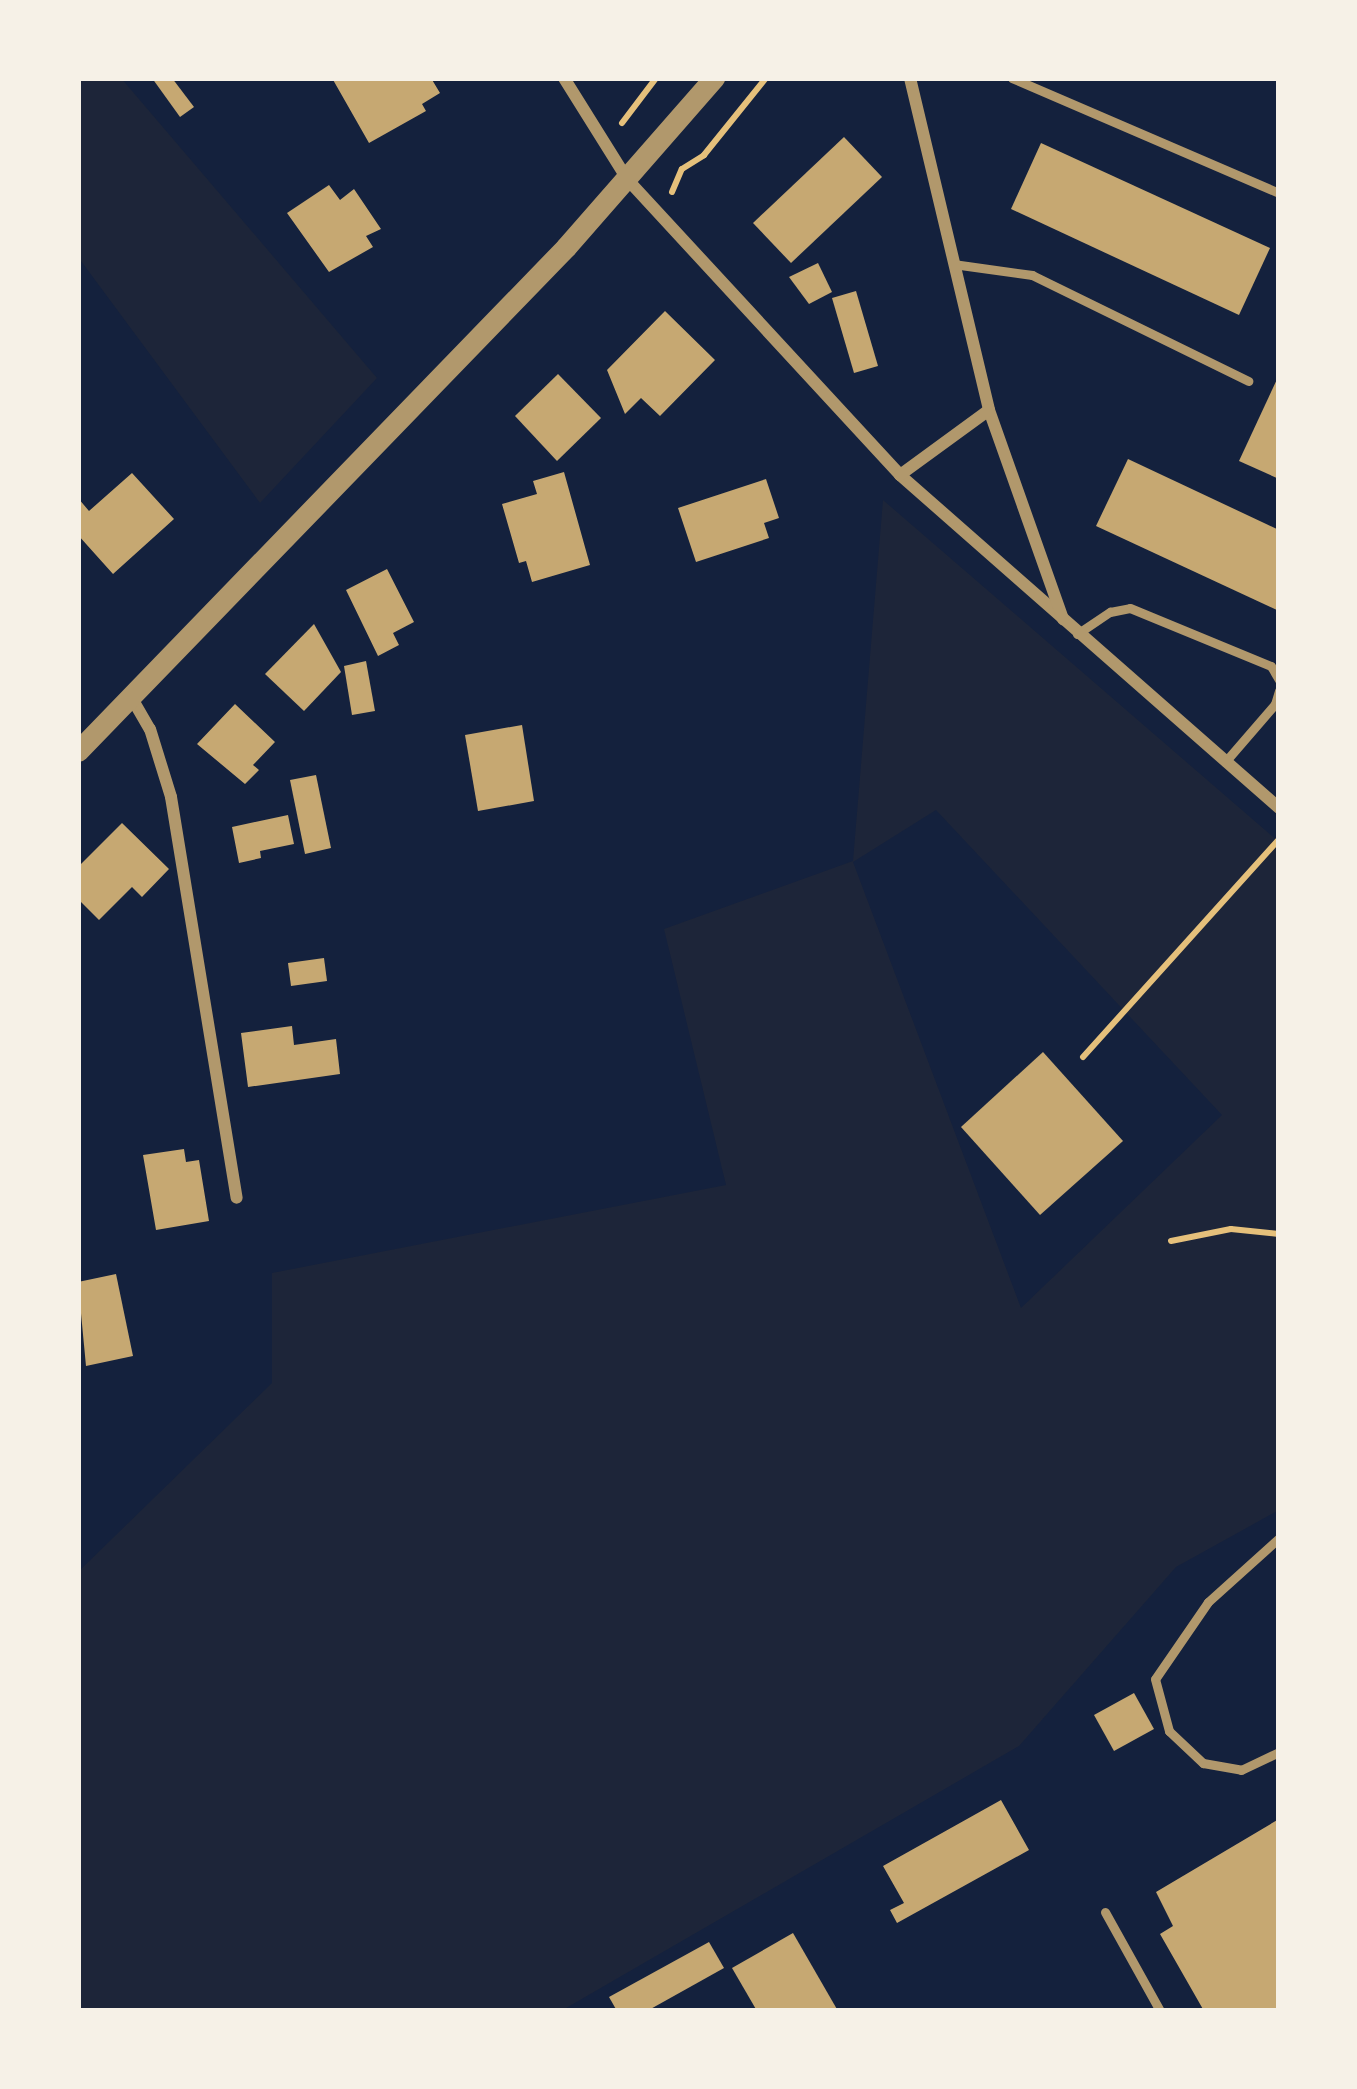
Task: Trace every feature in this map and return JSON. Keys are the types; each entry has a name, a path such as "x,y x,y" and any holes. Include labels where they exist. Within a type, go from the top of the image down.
{"street":[{"path":"565,78 627,179 900,475 1279,808"},
{"path":"78,751 627,179 714,78"},
{"path":"910,78 989,410 1065,624"},
{"path":"900,475 989,410"},
{"path":"130,694 150,729 171,797 237,1198"}],"lane":[{"path":"1012,78 1279,193"},
{"path":"953,264 1033,274 1248,381"},
{"path":"1077,634 1110,612 1130,608 1270,666 1279,680"},
{"path":"1225,763 1279,691"},
{"path":"1279,1538 1208,1602 1155,1679 1169,1731 1203,1763 1240,1770 1279,1752"},
{"path":"1105,1912 1160,2011"}],"path":[{"path":"1083,1057 1279,839"},
{"path":"1171,1241 1231,1229 1279,1234"}],"shaded area":[{"path":"78,78 121,78 377,378 260,503 78,257"},
{"path":"883,500 1279,842 1279,1510 1176,1567 1019,1746 561,2011 78,2011 78,1572 272,1383 272,1273 726,1185 664,929 853,861","holes":["936,810 1222,1115 1021,1308 853,862"]}],"building":[{"path":"152,78 172,78 194,107 180,117"},
{"path":"332,78 431,78 440,93 422,104 426,111 369,143"},
{"path":"844,137 882,177 791,263 753,223"},
{"path":"1041,143 1270,248 1239,315 1011,209"},
{"path":"329,185 340,200 354,189 381,229 366,236 373,247 329,272 287,213"},
{"path":"818,263 832,292 809,304 789,277"},
{"path":"856,291 878,366 854,373 832,298"},
{"path":"665,311 715,360 660,416 641,398 625,414 607,370"},
{"path":"558,374 601,418 557,461 515,416"},
{"path":"1279,375 1279,479 1239,461"},
{"path":"1128,459 1279,530 1279,611 1096,526"},
{"path":"564,472 590,565 532,582 526,561 519,563 502,504 537,494 533,481"},
{"path":"132,473 174,519 113,574 78,535 78,498 89,511"},
{"path":"766,479 779,518 764,523 769,538 696,562 678,508"},
{"path":"387,569 414,622 393,633 399,645 378,656 346,590"},
{"path":"314,624 341,672 304,711 265,674"},
{"path":"366,661 375,711 352,715 344,666"},
{"path":"235,704 275,742 253,765 259,770 245,784 197,744"},
{"path":"522,725 534,801 478,811 465,735"},
{"path":"316,775 331,848 305,854 290,780"},
{"path":"288,815 294,844 260,851 261,858 239,863 232,827"},
{"path":"122,823 169,869 142,897 132,887 99,920 78,899 78,867"},
{"path":"324,958 327,981 291,986 288,963"},
{"path":"292,1026 294,1045 336,1039 340,1074 248,1087 241,1033"},
{"path":"1043,1052 1123,1141 1040,1215 961,1127"},
{"path":"184,1149 186,1162 199,1160 209,1221 156,1230 143,1155"},
{"path":"116,1274 133,1356 86,1366 78,1282"},
{"path":"1134,1693 1154,1729 1114,1751 1094,1715"},
{"path":"1001,1800 1029,1850 897,1923 890,1910 904,1903 883,1866"},
{"path":"1279,1819 1279,2011 1204,2011 1160,1934 1173,1926 1156,1892"},
{"path":"793,1933 838,2011 757,2011 732,1968"},
{"path":"709,1942 724,1968 647,2011 617,2011 609,1997"}]}
